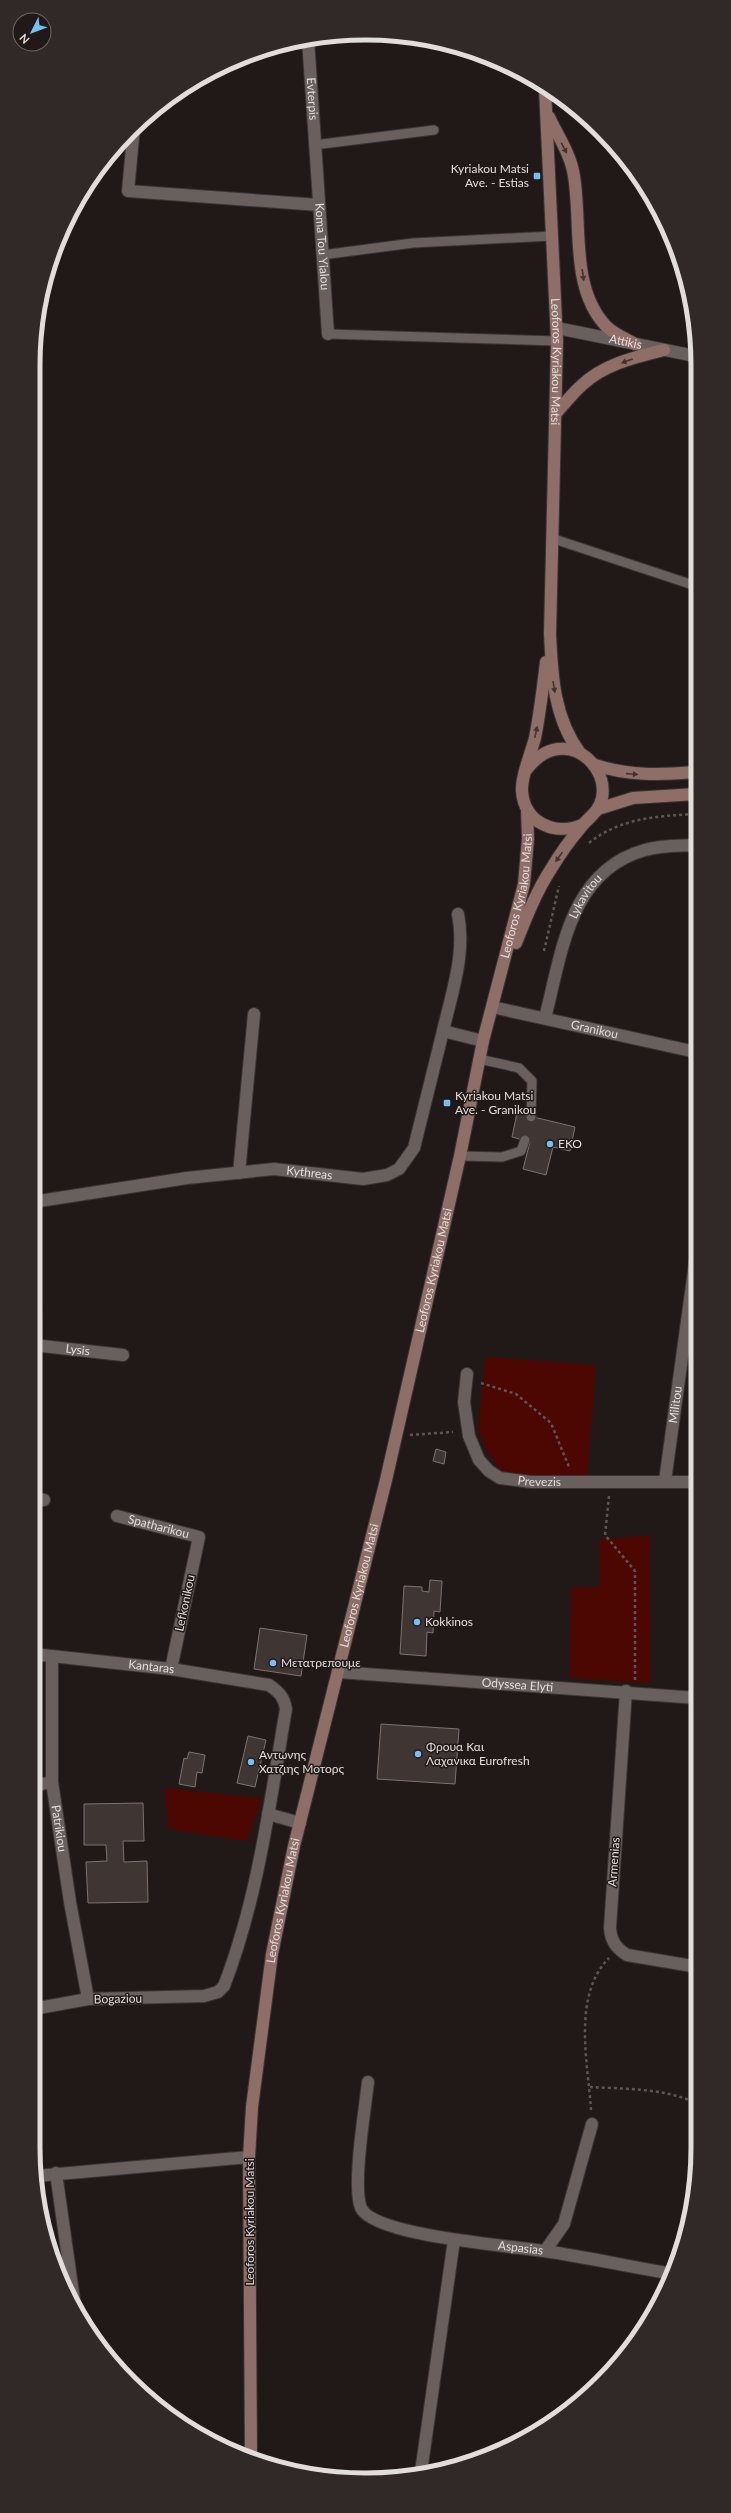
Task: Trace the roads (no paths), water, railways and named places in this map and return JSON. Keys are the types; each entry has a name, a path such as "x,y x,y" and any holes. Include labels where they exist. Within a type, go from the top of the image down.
{"main road":[{"name":"Leoforos Kyriakou Matsi","path":"545,95 557,328 554,539 550,634 540,708 521,790 527,809 533,818 551,829 562,830 582,825"},
{"path":"547,113 569,156 574,175 580,256 589,299 596,314 608,328 635,344"},
{"path":"557,412 583,384 600,373 632,358 664,350"},
{"name":"Leoforos Kyriakou Matsi","path":"550,634 552,673 558,710 570,740 580,753 595,765"},
{"path":"526,770 532,762 550,751 570,750 580,753"},
{"path":"595,765 620,773 635,775 691,772"},
{"path":"595,765 603,787 598,809 634,798 691,794"},
{"name":"Leoforos Kyriakou Matsi","path":"251,2452 249,2157 252,2107 272,1954 300,1823 396,1436 460,1156 483,1041 500,981 524,884 527,847 527,809"},
{"name":"Leoforos Kyriakou Matsi","path":"500,981 528,913 550,869 582,825 598,809"}],"street":[{"name":"Evterpis","path":"308,45 316,159"},
{"path":"133,137 128,191 319,204"},
{"name":"Koma Tou Yialou","path":"316,159 328,334"},
{"name":"Attikis","path":"557,328 691,355"},
{"name":"Lykavitou","path":"545,1018 570,920 580,900 592,883 613,864 630,855 653,848 691,845"},
{"name":"Kythreas","path":"40,1201 187,1178 274,1169 363,1179 387,1175 399,1169 407,1161 418,1136 443,1031 460,957 461,930 458,914"},
{"name":"Granikou","path":"492,1007 691,1051"},
{"path":"239,1173 254,1014"},
{"path":"443,1031 483,1041"},
{"name":"Militou","path":"665,1481 691,1291"},
{"name":"Lysis","path":"40,1346 123,1355"},
{"name":"Prevezis","path":"467,1376 464,1402 468,1431 479,1460 489,1471 500,1478 531,1482 691,1482"},
{"name":"Spatharikou","path":"117,1516 199,1537"},
{"name":"Lefkonikou","path":"171,1669 199,1537"},
{"name":"Kantaras","path":"40,1655 171,1669 269,1685 280,1692 285,1700 286,1709 268,1814"},
{"name":"Patrikiou","path":"52,1656 52,1782 70,1902 88,1999"},
{"name":"Odyssea Elyti","path":"338,1672 691,1697"},
{"name":"Armenias","path":"631,1692 610,1928 611,1938 618,1949 627,1955 691,1966"},
{"path":"40,1785 52,1782"},
{"path":"268,1814 300,1823"},
{"name":"Bogaziou","path":"40,2008 88,1999 204,1996 218,1992 224,1986 228,1976 245,1922 268,1814"},
{"name":"Aspasias","path":"368,2082 357,2190 362,2209 370,2219 384,2225 454,2240 545,2251 666,2273"},
{"path":"545,2251 564,2224 592,2124"},
{"path":"42,2175 249,2157"},
{"path":"56,2174 72,2287"},
{"path":"422,2468 454,2240"}],"lane":[{"path":"314,145 434,130"},
{"path":"322,255 413,243 552,236"},
{"path":"328,334 557,341"},
{"path":"554,539 691,584"},
{"path":"479,1059 519,1068 532,1082 531,1117"},
{"path":"460,1156 502,1157 521,1151 525,1140"}],"place":[{"name":"Kyriakou Matsi Ave. - Estias","path":"537,176"},
{"name":"Kyriakou Matsi Ave. - Granikou","path":"447,1103"},
{"name":"EKO","path":"550,1144"},
{"name":"Kokkinos","path":"417,1622"},
{"name":"Μετατρεπουμε","path":"273,1663"},
{"name":"Φρουα Και Λαχανικα Eurofresh","path":"418,1754"},
{"name":"Αντωνης Χατζιης Μοτορς","path":"251,1762"}]}
